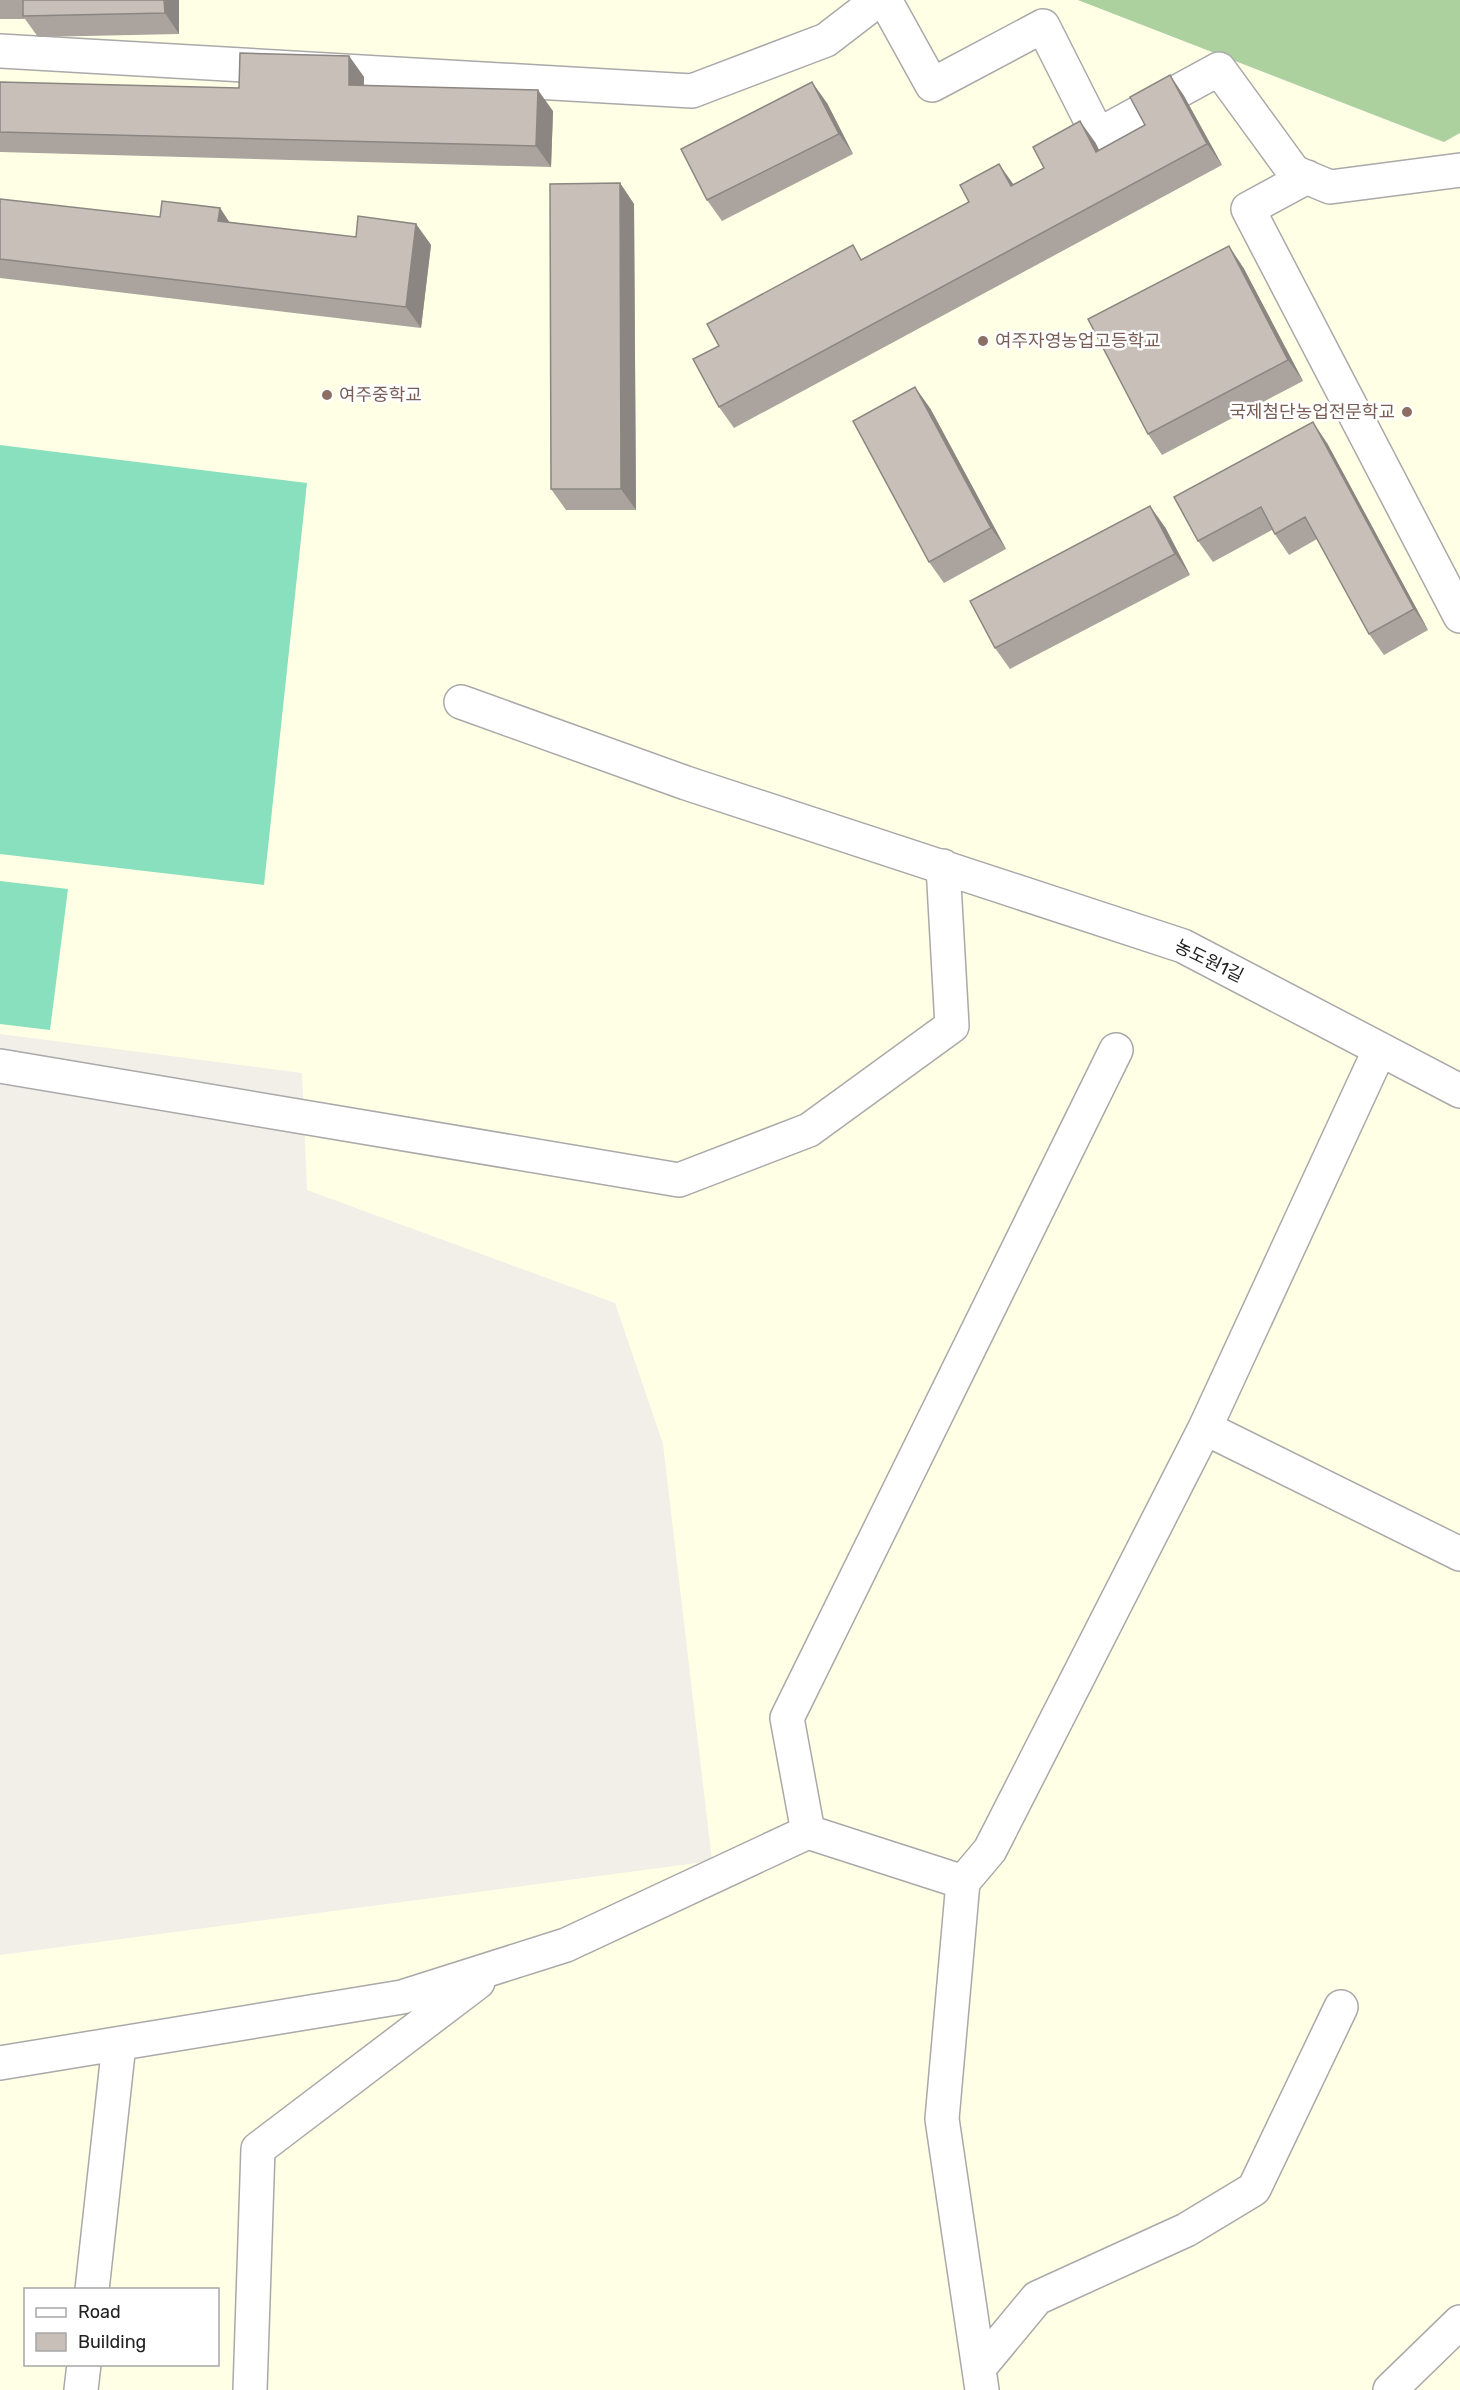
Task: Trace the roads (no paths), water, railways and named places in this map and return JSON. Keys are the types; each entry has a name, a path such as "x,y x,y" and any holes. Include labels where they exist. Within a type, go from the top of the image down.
{"street":[{"path":"0,51 692,91 826,40 878,0"},
{"path":"885,0 932,85 1043,26 1098,135 1219,69 1294,172 1330,187 1460,170"},
{"path":"1306,177 1248,209 1460,616"},
{"name":"농도원1길","path":"461,702 686,783 1183,946 1460,1091"},
{"path":"0,1066 679,1180 809,1130 952,1026 943,866"},
{"path":"980,2379 942,2119 963,1882 990,1850 1204,1428 1380,1049"},
{"path":"808,1833 787,1718 1116,1050"},
{"path":"1204,1428 1460,1554"},
{"path":"0,2063 402,1997 566,1945 808,1833 963,1882"},
{"path":"250,2390 258,2149 496,1968"},
{"path":"980,2379 1037,2298 1186,2230 1254,2188 1341,2007"},
{"path":"92,2288 119,2044"},
{"path":"1390,2390 1460,2322"},
{"path":"81,2390 84,2366"}],"place":[{"name":"여주자영농업고등학교","path":"983,341"},
{"name":"여주중학교","path":"327,395"},
{"name":"국제첨단농업전문학교","path":"1407,412"}]}
